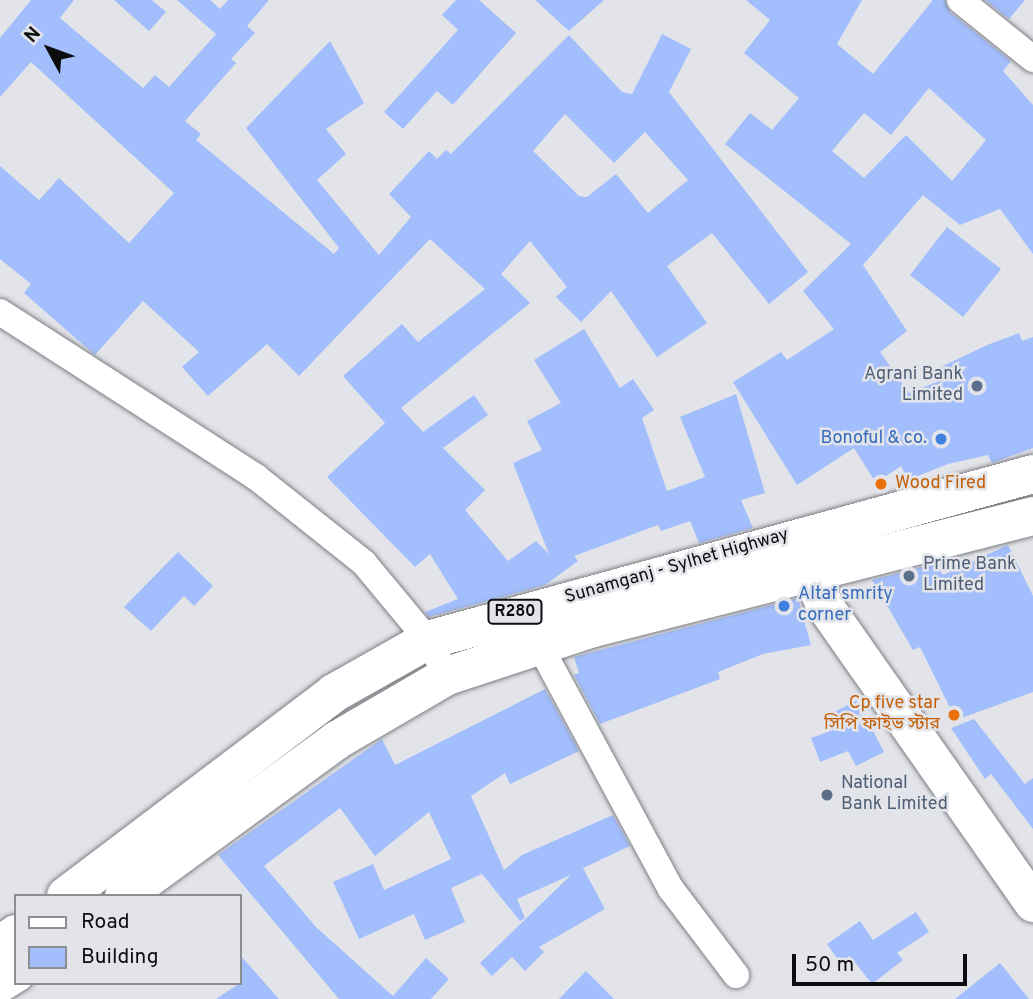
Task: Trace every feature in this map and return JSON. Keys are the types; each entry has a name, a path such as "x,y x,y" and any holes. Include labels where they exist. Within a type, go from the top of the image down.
{"main road":[{"name":"Sunamganj - Sylhet Highway","path":"69,894 334,694 428,640 795,535 1033,474"},
{"name":"Sunamganj - Sylhet Highway","path":"127,894 337,740 447,676 541,648 590,629 816,574 1033,516"},
{"path":"795,535 816,574 824,605 1033,903"},
{"path":"816,574 847,605 1033,876"}],"street":[{"path":"960,0 1033,59"},
{"path":"0,312 256,477 364,564 428,640 447,676"},
{"path":"541,648 671,889 736,975"}],"building":[{"path":"31,0 74,0 60,18 143,88 155,75 169,87 216,34 177,0 210,0 220,9 228,0 269,0 247,26 255,33 231,59 236,63 185,121 201,134 196,140 334,254 339,248 246,128 330,41 364,103 326,129 346,154 317,180 379,255 411,217 389,194 429,151 437,159 446,150 451,154 569,35 622,92 632,94 662,34 691,49 669,92 808,272 769,304 712,233 667,266 707,323 657,357 611,291 581,322 556,297 567,287 530,241 501,274 530,303 401,408 423,432 474,395 488,415 443,448 485,490 465,510 508,561 536,541 549,554 513,463 542,450 527,421 561,403 534,360 584,329 620,388 633,379 654,410 642,418 667,491 705,477 680,417 736,394 765,493 741,500 753,528 699,543 690,521 661,531 658,525 574,556 578,561 545,585 429,617 425,612 458,599 430,554 415,567 327,477 385,423 343,376 402,324 418,342 485,289 430,239 299,376 267,344 208,396 182,367 199,352 143,301 95,355 24,293 31,284 0,259 0,166 39,200 59,178 129,243 174,193 31,62 0,97 0,38","holes":["565,114 614,163 645,132 688,180 648,213 616,174 587,197 579,196 533,151"]},
{"path":"114,0 152,0 166,12 149,31"},
{"path":"456,0 479,0 516,33 453,105 437,91 403,129 384,112 458,30 442,15"},
{"path":"535,0 604,0 569,31"},
{"path":"746,0 862,0 837,44 873,74 933,0 945,0 950,12 1011,61 1003,71 1033,105 1033,254 1000,209 960,225 923,195 863,265 907,331 880,352 909,393 944,379 939,368 987,345 1019,333 1022,341 1033,337 1033,448 992,463 988,455 948,464 908,480 901,466 876,483 854,448 797,485 733,382 781,352 787,360 834,329 803,291 851,244 725,144 750,113 772,130 799,98 744,53 770,20","holes":["929,88 986,140 952,181 906,135 864,178 832,151 864,113 891,135"]},
{"path":"985,0 1025,0 1009,19"},
{"path":"947,227 1001,269 963,317 910,275"},
{"path":"1008,545 1033,596 1033,692 956,720 920,647 913,650 872,580 936,563 943,575"},
{"path":"178,552 213,586 194,606 184,596 151,631 124,607"},
{"path":"798,598 811,645 763,654 718,672 720,679 600,724 574,675 579,673 574,657"},
{"path":"545,689 579,751 510,784 505,773 471,796 504,870 522,855 613,815 630,846 583,868 605,909 539,947 544,952 525,971 512,957 492,976 480,963 571,875 517,899 525,918 520,921 482,874 451,888 465,922 425,940 414,914 359,939 333,882 373,864 384,890 451,859 429,812 375,856 340,808 264,866 316,927 393,996 426,958 449,979 431,999 339,999 218,855 382,739 395,765"},
{"path":"857,700 884,752 856,766 848,751 820,762 811,738 836,729 829,715"},
{"path":"974,719 1025,784 1033,778 1033,829 991,774 985,779 951,728"},
{"path":"916,912 929,932 897,953 903,960 872,984 850,956 840,963 827,944 860,921 873,940"},
{"path":"242,957 279,999 216,999 237,985 242,985"},
{"path":"1000,963 1029,999 955,999"},
{"path":"586,971 614,999 559,999"}],"place":[{"name":"Agrani Bank Limited","path":"977,386"},
{"name":"Bonoful & co.","path":"941,439"},
{"name":"Wood Fired","path":"881,484"},
{"name":"Prime Bank Limited","path":"909,576"},
{"name":"Altaf smrity corner","path":"784,606"},
{"name":"Cp five star সিপি ফাইভ স্টার","path":"954,715"},
{"name":"National Bank Limited","path":"827,795"}]}
